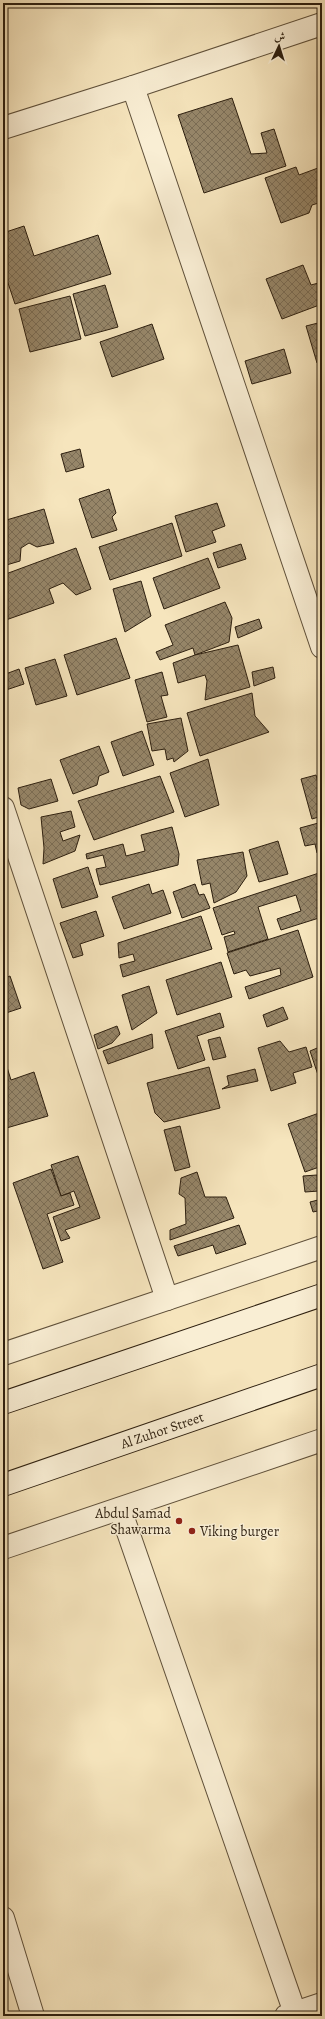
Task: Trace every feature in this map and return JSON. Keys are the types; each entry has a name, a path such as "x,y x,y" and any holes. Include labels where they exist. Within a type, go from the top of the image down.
{"street":[{"path":"3,128 133,87 322,24"},
{"path":"133,87 322,647"},
{"path":"3,808 167,1299"},
{"path":"3,1354 322,1247"},
{"path":"4,1400 322,1295"},
{"name":"Al Zuhor Street","path":"3,1485 322,1375"},
{"path":"3,1548 322,1440"},
{"path":"120,1509 291,2015 322,2004"},
{"path":"3,1918 33,2016"}],"building":[{"path":"232,98 251,154 267,153 261,133 274,129 286,166 204,193 178,115"},
{"path":"296,167 299,175 318,168 322,179 322,202 312,205 309,213 281,223 265,178"},
{"path":"24,226 34,256 98,235 111,274 15,304 3,268 3,233"},
{"path":"303,265 311,285 322,282 322,304 282,319 266,279"},
{"path":"105,285 118,327 85,336 73,294"},
{"path":"70,296 81,339 30,352 19,309"},
{"path":"322,322 322,361 317,363 306,326"},
{"path":"152,324 164,359 112,377 100,342"},
{"path":"284,349 291,373 252,384 245,361"},
{"path":"80,449 84,467 66,472 61,454"},
{"path":"109,489 116,513 112,517 117,530 92,538 79,499"},
{"path":"217,503 225,526 212,531 216,542 186,552 175,516"},
{"path":"44,509 54,543 37,547 29,543 21,548 20,561 3,566 3,521"},
{"path":"172,523 182,556 110,580 99,547"},
{"path":"241,544 246,559 218,568 213,553"},
{"path":"76,548 91,589 76,595 63,583 49,589 54,603 3,621 3,575"},
{"path":"208,558 220,588 164,609 153,578"},
{"path":"141,581 151,616 125,632 113,589"},
{"path":"225,602 232,618 229,642 195,655 193,648 160,660 156,652 173,645 165,625"},
{"path":"259,619 262,628 238,638 235,627"},
{"path":"116,638 130,678 77,695 64,655"},
{"path":"238,645 250,687 205,700 207,681 205,675 178,683 173,663 195,655"},
{"path":"55,659 67,696 36,705 25,668"},
{"path":"273,667 275,678 254,686 252,672"},
{"path":"19,669 24,684 3,691 3,675"},
{"path":"162,672 168,695 161,696 167,717 147,722 135,680"},
{"path":"252,693 255,716 269,732 200,756 187,713"},
{"path":"181,718 188,751 174,762 173,758 167,760 165,749 152,751 147,724"},
{"path":"142,731 154,765 123,776 111,742"},
{"path":"99,746 109,772 99,776 97,785 73,794 60,760"},
{"path":"208,759 219,805 185,817 170,773"},
{"path":"316,775 322,797 322,816 312,819 301,779"},
{"path":"160,776 174,812 94,840 78,801"},
{"path":"51,779 58,801 29,809 21,805 18,788"},
{"path":"71,811 75,827 60,832 63,841 80,835 75,851 43,864 44,848 41,817"},
{"path":"322,822 322,852 317,853 315,844 305,846 300,828"},
{"path":"172,827 179,854 178,865 100,885 96,869 106,867 103,855 87,859 86,854 123,844 126,856 145,851 141,835"},
{"path":"278,841 288,874 259,882 249,850"},
{"path":"243,852 247,876 236,892 214,903 210,883 202,885 197,860"},
{"path":"88,867 98,897 62,908 53,879"},
{"path":"322,872 322,897 318,898 322,909 322,917 281,930 277,919 301,911 296,895 258,907 268,939 228,952 224,937 235,934 234,931 222,935 213,908"},
{"path":"149,884 152,894 163,890 171,913 124,929 112,897"},
{"path":"195,884 199,895 204,894 210,908 182,918 173,892"},
{"path":"96,911 104,936 80,944 83,955 73,958 60,923"},
{"path":"201,916 212,949 123,977 120,965 135,961 133,954 119,958 118,943"},
{"path":"298,930 313,977 249,999 245,987 281,975 280,968 250,976 246,970 234,974 227,953"},
{"path":"221,962 232,997 177,1015 166,980"},
{"path":"10,976 21,1008 3,1014 3,979"},
{"path":"149,986 157,1013 132,1030 122,995"},
{"path":"283,1007 288,1019 267,1027 263,1015"},
{"path":"220,1013 224,1027 197,1036 205,1060 178,1069 165,1031"},
{"path":"117,1026 120,1034 112,1043 98,1049 94,1035"},
{"path":"152,1034 153,1048 108,1064 103,1051"},
{"path":"220,1037 226,1057 213,1060 208,1040"},
{"path":"280,1041 289,1052 306,1047 312,1067 293,1073 296,1083 271,1091 258,1048"},
{"path":"322,1046 322,1080 320,1081 310,1051"},
{"path":"6,1064 11,1080 34,1072 48,1116 3,1129 3,1065"},
{"path":"209,1067 220,1108 164,1122 155,1113 147,1083"},
{"path":"255,1069 258,1081 222,1089 229,1085 227,1076"},
{"path":"322,1112 322,1166 305,1172 288,1124"},
{"path":"180,1126 190,1167 175,1171 164,1130"},
{"path":"78,1156 100,1218 65,1230 70,1238 61,1241 53,1217 80,1207 74,1191 61,1196 51,1165"},
{"path":"51,1169 61,1196 70,1193 74,1205 47,1214 63,1262 43,1269 13,1183"},
{"path":"197,1172 205,1197 226,1197 234,1218 170,1240 170,1230 186,1224 185,1198 179,1194 181,1178"},
{"path":"317,1175 319,1191 305,1192 303,1176"},
{"path":"322,1199 322,1210 313,1212 310,1202"},
{"path":"239,1225 246,1244 216,1254 213,1245 178,1256 174,1246"}],"place":[{"name":"Abdul Samad Shawarma","path":"179,1521"},
{"name":"Viking burger","path":"192,1531"}]}
